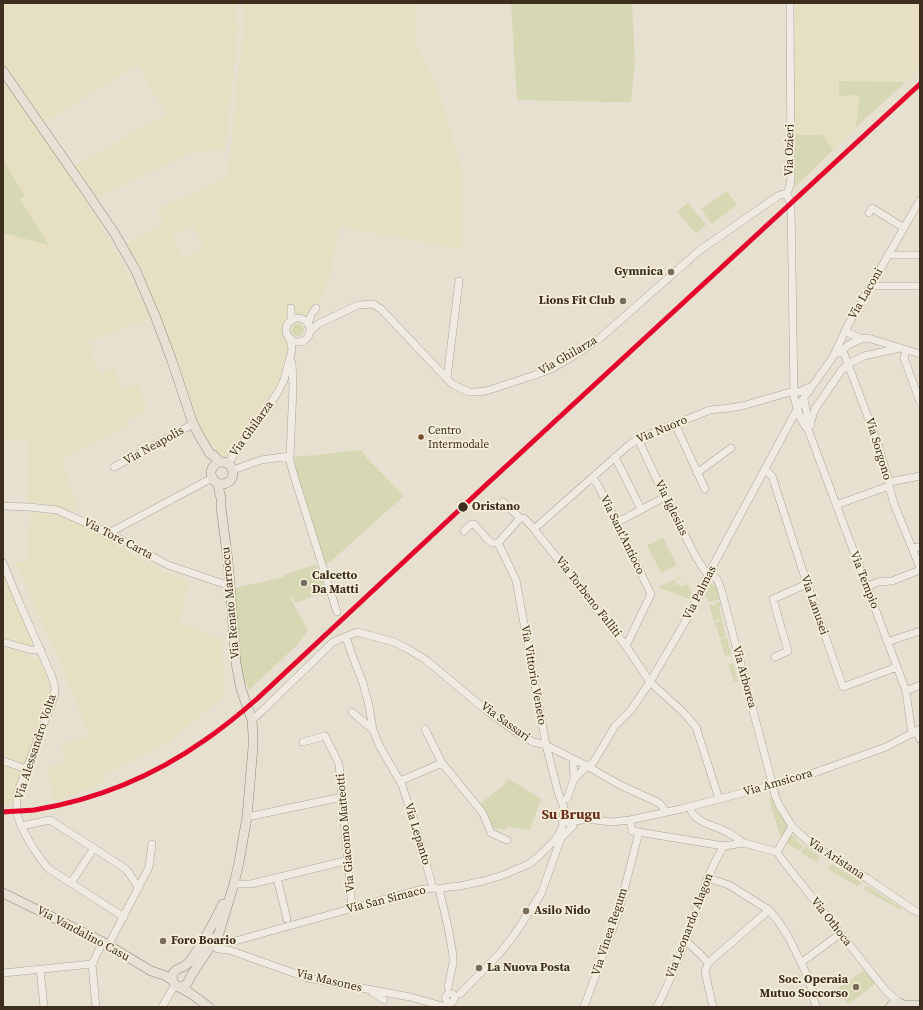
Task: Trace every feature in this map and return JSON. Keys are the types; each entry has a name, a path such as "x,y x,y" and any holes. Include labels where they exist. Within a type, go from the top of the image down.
{"main road":[{"path":"3,71 115,234 136,271 156,318 193,424 210,454 234,473 231,480 218,482 211,471 223,465"},
{"name":"Via Renato Marroccu","path":"210,941 234,884 239,862 247,817 253,747 252,720 241,689 236,663 228,561 221,498 223,495 218,482"},
{"name":"Via Vandalino Casu","path":"3,893 106,944 151,971 178,982"},
{"path":"209,1007 178,982 177,969 185,967 210,941"},
{"path":"178,982 210,941"},
{"path":"178,982 188,972 181,968"},
{"path":"890,1006 895,1003 920,1006"}],"street":[{"name":"Via Ozieri","path":"786,195 790,186 791,177 790,3"},
{"name":"Via Ghilarza","path":"223,465 272,402 284,380 292,350 290,338 287,332 288,324 318,324 358,305 374,304 381,309 452,384 468,392 486,391 551,369 572,357 599,339 700,250 778,196 782,194 786,195"},
{"path":"786,195 789,198 791,208 792,267 799,396"},
{"name":"Via Laconi","path":"799,396 812,386 833,357 845,331 920,200"},
{"path":"869,213 872,208 904,228"},
{"path":"888,255 920,255"},
{"path":"446,378 459,281"},
{"path":"871,286 920,286"},
{"path":"292,350 307,338 303,323 316,308"},
{"path":"845,331 861,339"},
{"path":"290,338 297,342 301,342"},
{"path":"833,357 843,351 848,345 861,339 868,338 920,354"},
{"path":"808,430 812,431 810,424 815,409 841,371 848,364 864,356 903,349"},
{"path":"903,349 904,358 920,402"},
{"name":"Via Sorgono","path":"843,351 877,441 894,504 920,569"},
{"path":"290,359 292,363 293,384 290,462 338,612"},
{"path":"284,380 293,384"},
{"name":"Via Tempio","path":"799,396 798,410 804,425 808,430 906,691 920,739"},
{"name":"Via Tempio","path":"799,396 808,419 808,430"},
{"name":"Via Nuoro","path":"534,529 615,457 638,439 710,410 799,396"},
{"name":"Via Palmas","path":"574,779 593,762 615,726 631,710 650,682 692,610 709,573 798,410"},
{"name":"Via Neapolis","path":"114,467 193,424"},
{"path":"675,424 705,489"},
{"name":"Via Iglesias","path":"638,439 695,556 703,568 709,573"},
{"path":"697,473 731,448"},
{"path":"223,465 290,456"},
{"path":"615,457 641,509"},
{"name":"Via Lanusei","path":"765,470 772,476 807,584 843,687 897,668"},
{"path":"836,505 889,484 920,476"},
{"name":"Via Sant'Antioco","path":"592,478 598,485 651,594 626,646"},
{"path":"109,533 218,482"},
{"path":"616,523 665,497"},
{"name":"Via Torbeno Falliti","path":"503,502 520,518 524,518 534,529 626,646 650,682 684,713 696,727 719,800"},
{"name":"Via Tore Carta","path":"3,506 57,510 109,533 168,565 230,586"},
{"path":"464,531 470,525 474,524 492,543 498,543 520,518"},
{"name":"Via Vittorio Veneto","path":"498,543 516,580 546,745 558,792 564,808 567,826"},
{"path":"912,548 920,547"},
{"name":"Via Alessandro Volta","path":"3,563 18,602 41,650 55,688 54,697 18,791 16,811 20,824 42,862 49,870 124,917"},
{"path":"866,587 878,582 892,581 920,569"},
{"name":"Via Arborea","path":"709,573 718,579 721,589 772,786"},
{"path":"775,657 788,651 773,598 807,584"},
{"path":"887,642 920,630"},
{"name":"Via Sassari","path":"252,720 333,642 357,632 394,642 408,649 426,660 487,711 513,730 533,742 546,745 620,785 657,802 666,812"},
{"name":"Via Lepanto","path":"346,637 363,683 373,730 379,745 400,781 448,927 453,955 453,963 448,987 449,1000"},
{"path":"3,642 30,650 41,650"},
{"path":"906,691 920,685"},
{"name":"Via Lepanto","path":"352,712 373,730"},
{"path":"425,729 442,763 482,812 486,818 491,833 506,840"},
{"name":"Via Amsicora","path":"567,826 582,820 595,819 612,822 630,820 690,807 772,786 811,774 886,747 917,731"},
{"name":"Via Giacomo Matteotti","path":"302,742 325,736 339,764 349,860 352,908"},
{"path":"567,799 574,779 573,759"},
{"path":"3,761 26,768"},
{"path":"400,781 442,763"},
{"name":"Via Aristana","path":"772,786 779,805 792,826 802,836 813,845 920,913"},
{"path":"247,817 342,797"},
{"path":"690,807 692,814 698,819 728,832 744,843 777,852 792,826"},
{"path":"20,824 50,820 126,869 139,888"},
{"path":"630,820 632,831 724,846 744,843"},
{"path":"449,1000 460,994 500,953 522,923 541,894 558,840 567,826"},
{"name":"Via Vinea Regum","path":"584,1007 618,914 639,832"},
{"name":"Via San Simaco","path":"210,941 225,942 235,940 418,890 460,886 483,881 503,875 529,864 558,840"},
{"path":"96,1007 92,964 124,917 149,868 152,844"},
{"name":"Via Leonardo Alagon","path":"657,1007 686,941 716,858 724,846"},
{"path":"71,883 94,848"},
{"name":"Via Othoca","path":"777,852 886,992 903,1005"},
{"path":"234,884 251,884 349,860"},
{"path":"277,878 287,919"},
{"path":"708,878 729,885 769,910 789,938 802,962 808,976 816,1007"},
{"path":"713,1007 705,972 708,963 769,910"},
{"path":"802,962 840,934"},
{"path":"229,950 228,946 235,940"},
{"name":"Via Masones","path":"210,941 218,949 229,950 308,978 410,998 449,1000"},
{"path":"686,941 708,963"},
{"path":"3,973 92,964"},
{"path":"40,969 44,1007"},
{"path":"162,1007 178,982"},
{"path":"370,990 384,1000"},
{"name":"Via Othoca","path":"886,992 890,1006"}],"shaded area":[{"path":"3,3 235,3 238,30 225,150 192,152 96,199 73,167 166,114 137,65 43,124 3,68"},
{"path":"243,3 411,3 412,6 417,8 415,41 441,98 463,173 462,249 340,227 330,276 310,321 289,317 284,326 283,332 289,348 278,382 228,458 215,473 140,271 123,245 164,225 157,209 227,178 231,151 237,81 245,25","holes":["193,225 204,250 182,257 172,235"]},
{"path":"795,3 920,3 920,69 906,82 839,81 839,96 860,95 856,127 833,150 823,135 794,135"},
{"path":"3,78 96,215 151,318 88,342 100,374 113,368 123,390 137,383 148,410 126,421 128,425 62,459 78,512 49,504 27,502 27,439 3,439 3,233 49,244 20,199 24,195 3,160"},
{"path":"31,512 78,518 131,554 188,582 180,623 222,638 224,696 166,744 105,775 105,781 91,788 54,801 48,767 67,763 61,744 89,736 61,664 15,562 27,562"},
{"path":"3,567 35,643 34,646 29,648 3,639"},
{"path":"3,646 42,660 50,690 25,764 3,757"},
{"path":"3,765 22,772 12,805 3,805"}],"green space":[{"path":"511,3 632,3 635,62 631,102 517,100"},
{"path":"839,81 906,82 856,127 860,95 839,96"},
{"path":"794,135 823,135 833,150 795,187"},
{"path":"3,160 25,196 20,199 49,245 3,233"},
{"path":"727,191 737,205 712,224 701,209"},
{"path":"688,203 706,225 696,234 677,212"},
{"path":"300,324 303,325 303,335 296,336 293,335 292,328 293,325"},
{"path":"362,450 365,456 404,496 329,563 325,563 295,467 294,457"},
{"path":"663,538 677,565 661,573 647,545"},
{"path":"316,564 325,592 296,603 290,593 293,603 308,630 297,645 249,690 242,677 235,588 284,577 284,575"},
{"path":"682,576 674,581 677,586 680,584 681,587 688,584 692,593 690,599 658,587"},
{"path":"711,584 716,586 720,599 709,603 705,594"},
{"path":"720,602 721,606 719,607 722,619 714,622 709,605 712,604 713,606 715,603"},
{"path":"722,620 726,636 720,639 715,623"},
{"path":"727,637 731,654 725,656 720,640"},
{"path":"733,663 738,681 734,683 728,664"},
{"path":"509,779 541,799 530,830 508,827 505,830 493,828 480,804"},
{"path":"773,797 787,825 781,839 769,799"},
{"path":"792,834 803,846 800,851 787,844"},
{"path":"805,846 820,857 817,862 801,853"},
{"path":"832,864 863,883 857,886 828,869"},
{"path":"866,885 902,908 900,910 864,889"},
{"name":"Soc. Operaia Mutuo Soccorso","path":"864,970 875,984 848,1004 837,989"}],"transit line":[{"path":"3,812 34,810 57,806 123,785 186,753 232,720 258,698 920,84"}],"place":[{"name":"Gymnica","path":"671,272"},
{"name":"Lions Fit Club","path":"623,301"},
{"name":"Centro Intermodale","path":"421,437"},
{"name":"Oristano","path":"463,507"},
{"name":"Calcetto Da Matti","path":"304,583"},
{"name":"Asilo Nido","path":"526,911"},
{"name":"Foro Boario","path":"163,941"},
{"name":"La Nuova Posta","path":"479,968"},
{"name":"Soc. Operaia Mutuo Soccorso","path":"856,987"}],"district":[{"name":"Su Brugu","path":"571,815"}]}
